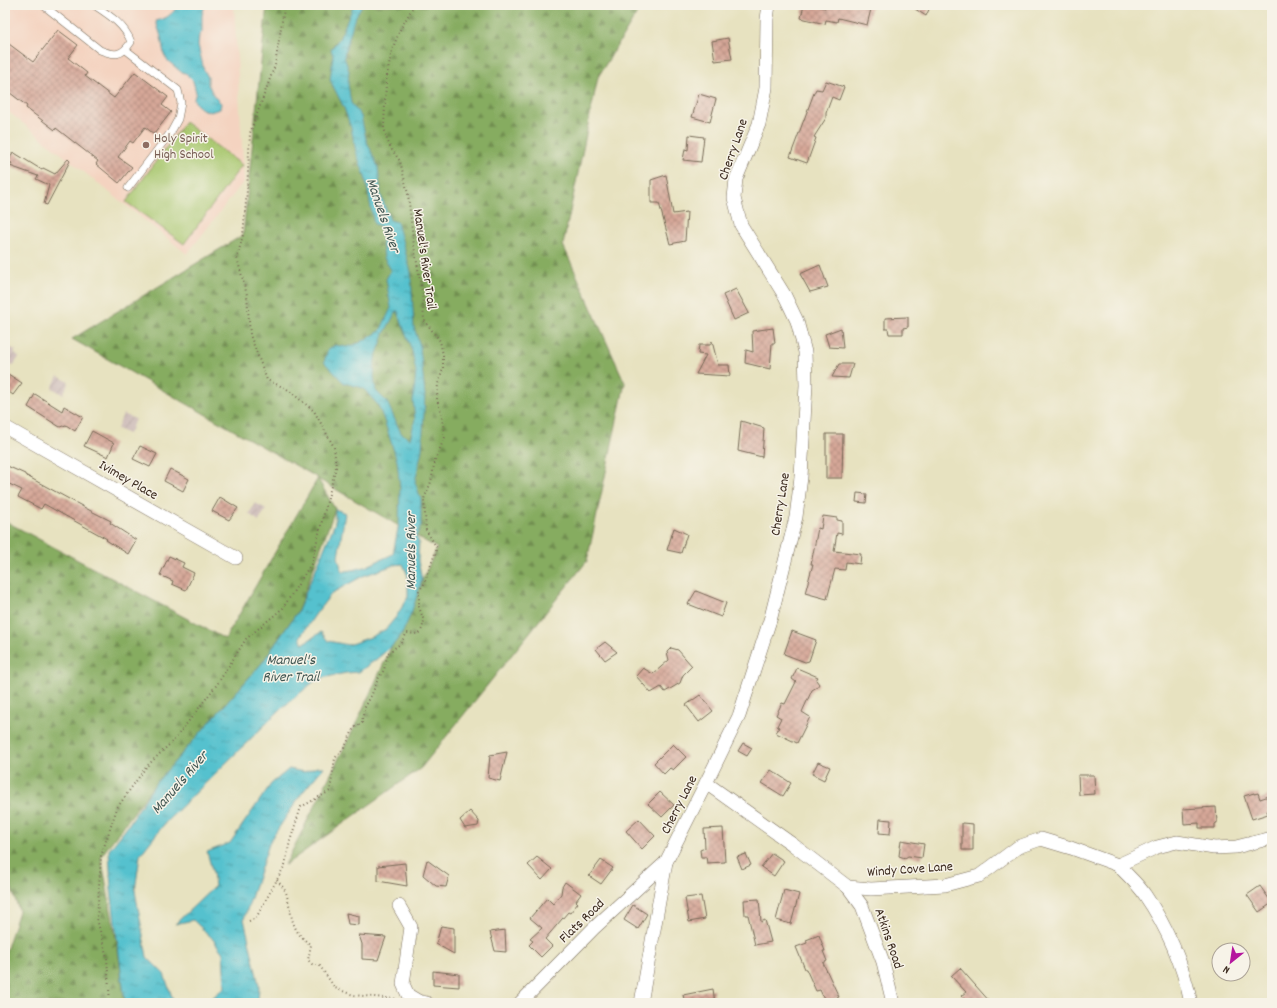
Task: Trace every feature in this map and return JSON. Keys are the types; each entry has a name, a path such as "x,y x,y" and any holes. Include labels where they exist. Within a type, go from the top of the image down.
{"street":[{"name":"Cherry Lane","path":"641,1003 666,862 739,716 770,617 796,517 801,477 806,385 804,352 797,321 785,296 741,224 734,198 736,179 759,124 766,88 767,19 769,5"},
{"name":"Ivimey Place","path":"5,426 236,558"},
{"path":"706,783 792,844 848,887"},
{"path":"1191,1003 1186,981 1167,933 1145,894 1118,865 1157,847 1177,842 1214,848 1236,847 1272,838"},
{"name":"Windy Cove Lane","path":"848,887 871,889 944,885 979,876 1018,847 1041,839 1118,865"},
{"name":"Flats Road","path":"520,1003 594,928 666,862"},
{"name":"Atkins Road","path":"848,887 862,906 883,962 893,1003"},
{"path":"399,906 411,927 403,984 408,995 418,1001 427,1003"}],"lane":[{"path":"43,5 100,50 110,54 120,53 126,50 131,42 128,33 120,24 94,5"},
{"path":"126,50 178,90 181,104 178,119 170,132 128,188"}],"path":[{"path":"110,1003 107,958 97,919 101,856 117,808 146,767 175,739 218,683 246,638 283,608 311,564 336,467 334,447 314,411 287,389 267,380 250,335 247,295 237,258 243,235 250,133 275,65 284,5"},
{"name":"Manuel's River Trail","path":"249,921 256,918 285,865 290,841 301,807 330,791 335,758 345,747 354,728 362,723 364,709 384,670 388,653 400,644 406,633 418,634 422,629 424,621 419,607 419,591 424,584 437,548 426,530 424,499 431,482 435,460 445,437 441,412 437,400 438,384 443,369 443,355 440,342 424,320 422,291 414,246 408,194 400,161 387,140 384,127 386,81 392,50 400,30 414,5"},
{"path":"277,880 287,895 292,921 301,936 312,945 308,960 312,964 320,966 335,988 353,995 397,999 408,995"}],"shaded area":[{"name":"Holy Spirit High School","path":"5,5 234,5 244,181 187,254 5,109"},
{"path":"11,348 16,350 14,353 19,357 13,366 5,361 5,355"},
{"path":"58,376 69,382 63,394 52,388"},
{"path":"123,414 135,419 129,434 117,429"},
{"path":"255,503 266,509 259,521 249,514"}],"green space":[{"path":"267,5 642,5 598,77 563,245 625,383 587,561 421,768 285,865 354,728 437,548 318,479 335,509 298,611 262,663 155,784 101,856 118,949 125,1003 5,1003 5,954 19,911 5,867 5,521 225,639 318,478 72,339 243,235"},
{"path":"185,122 242,165 184,244 126,202"}],"water":[{"path":"178,5 205,5 202,15 202,32 199,35 198,45 204,70 208,77 208,84 214,96 221,103 220,109 210,112 202,109 196,104 194,99 196,92 193,81 167,60 164,54 156,21 169,16"},
{"name":"Manuel's River Trail","path":"354,5 362,5 354,20 344,56 349,71 348,84 351,103 361,116 366,139 378,167 381,195 390,220 397,222 411,272 414,327 420,346 425,395 422,450 415,482 421,499 421,526 416,537 419,542 418,561 422,580 411,614 402,634 394,644 359,672 317,679 282,708 166,822 140,855 135,891 147,957 164,974 174,1003 125,1003 111,890 109,850 125,830 155,784 262,663 298,611 335,523 335,509 345,513 338,557 342,572 365,567 393,554 399,523 400,488 397,461 385,423 378,405 363,388 344,383 324,362 328,349 335,345 347,347 359,343 380,331 391,308 386,279 391,270 384,258 380,226 374,224 365,177 356,152 351,128 344,108 330,80 333,56 331,49 339,39","holes":["397,310 412,351 416,372 413,401 415,419 410,439 401,433 387,402 376,391 374,377 375,359 385,332","403,564 408,576 408,597 396,617 386,629 371,637 348,645 328,641 321,632 303,644 300,637 332,593 363,576 394,565"]},
{"path":"317,767 324,767 302,793 270,841 244,919 259,985 258,1003 206,1003 225,987 223,953 212,938 193,920 175,924 215,886 207,852 230,843 271,784 289,769 304,772"}],"building":[{"path":"804,5 814,5 825,8 826,5 872,5 867,25 838,18 837,22 826,20 825,24 801,18"},
{"path":"909,5 931,5 926,16"},
{"name":"Holy Spirit High School","path":"58,30 78,45 68,58 87,73 85,76 114,98 135,72 168,97 162,105 171,112 154,134 145,127 133,143 130,141 118,157 132,167 119,183 96,164 98,161 56,128 55,130 26,108 27,106 5,89 5,41 33,62"},
{"path":"728,38 732,59 715,61 712,41"},
{"path":"826,81 844,87 839,100 832,97 826,113 826,118 814,137 816,138 807,163 790,157 814,93 816,89 822,90"},
{"path":"699,94 716,99 710,122 692,117"},
{"path":"689,135 704,137 701,162 683,160 685,149 688,150"},
{"path":"13,152 42,170 43,168 55,174 68,159 70,161 47,205 44,204 49,185 36,179 38,176 10,166 12,163 8,162"},
{"path":"666,175 673,214 687,212 685,241 670,244 659,203 651,203 651,180"},
{"path":"820,265 828,287 810,292 800,274"},
{"path":"736,289 749,313 734,320 723,295"},
{"path":"908,317 908,327 903,328 903,334 889,334 888,329 885,329 885,318"},
{"path":"773,328 775,343 772,343 770,369 745,363 746,350 753,352 752,331"},
{"path":"841,328 843,348 829,347 825,334"},
{"path":"712,341 718,365 729,365 730,376 696,374 706,355 698,354 699,345 710,345"},
{"path":"839,364 853,364 849,378 832,377"},
{"path":"5,372 22,383 13,395 5,389"},
{"path":"35,394 62,411 64,406 83,417 75,431 66,425 60,427 28,407"},
{"path":"741,421 764,428 762,457 738,451"},
{"path":"92,431 114,443 108,457 84,446"},
{"path":"826,434 843,434 842,478 826,478"},
{"path":"140,446 157,454 150,467 133,459"},
{"path":"5,465 25,474 111,521 110,523 136,540 128,554 106,540 107,539 44,504 41,509 18,497 22,490 5,482"},
{"path":"170,469 189,479 183,491 164,481"},
{"path":"857,493 867,494 866,503 856,502"},
{"path":"220,497 238,508 229,520 212,511"},
{"path":"823,516 837,518 837,520 842,521 842,534 837,533 834,551 861,554 860,564 846,562 845,570 835,569 827,599 805,593 813,564 811,564 818,528 821,529"},
{"path":"674,528 687,534 681,553 667,550"},
{"path":"169,556 184,563 182,567 194,573 186,590 172,584 173,581 160,575"},
{"path":"696,591 726,603 721,617 688,604"},
{"path":"792,631 816,640 809,661 805,662 784,654"},
{"path":"605,642 617,652 605,660 596,649"},
{"path":"671,648 678,650 692,666 683,675 680,683 665,692 661,687 651,693 636,676 643,668 653,674 669,660 667,652"},
{"path":"797,668 818,677 816,680 819,684 812,690 802,712 810,717 797,743 776,733 779,727 777,726 781,718 776,715 782,703 785,704 796,682 792,679"},
{"path":"700,695 713,711 699,722 686,705"},
{"path":"743,743 752,748 747,756 738,751"},
{"path":"673,744 686,757 673,770 670,768 664,774 654,763"},
{"path":"507,752 500,781 488,778 490,755"},
{"path":"818,762 830,767 824,780 812,774"},
{"path":"771,770 791,783 783,796 762,783"},
{"path":"1078,775 1094,775 1095,794 1079,795"},
{"path":"660,792 674,805 662,817 648,804"},
{"path":"1258,793 1260,799 1272,795 1272,810 1267,811 1268,814 1252,819 1244,796"},
{"path":"1216,807 1217,823 1215,823 1215,828 1199,828 1199,823 1184,824 1183,809"},
{"path":"470,811 479,821 478,826 465,828 460,820"},
{"path":"639,819 655,836 642,849 626,831"},
{"path":"880,819 891,820 890,834 879,833"},
{"path":"962,823 973,824 973,850 962,850"},
{"path":"723,828 725,862 707,863 706,857 701,857 700,850 705,848 704,829"},
{"path":"901,840 924,844 922,858 908,856 905,858 899,856"},
{"path":"772,853 784,861 774,876 761,867"},
{"path":"746,854 751,865 742,869 737,857"},
{"path":"537,857 552,869 542,880 528,865"},
{"path":"427,860 449,876 446,887 436,886 423,875"},
{"path":"601,860 613,868 601,884 589,876"},
{"path":"405,863 407,886 378,881 378,866"},
{"path":"565,882 581,894 576,901 578,903 570,913 568,912 545,939 552,946 541,957 529,945 533,941 530,939 542,928 530,918 547,898 553,904 561,894 562,887"},
{"path":"1260,886 1272,903 1259,912 1247,895"},
{"path":"784,890 799,894 791,924 776,920"},
{"path":"701,896 705,919 689,922 685,898"},
{"path":"759,899 761,922 765,920 771,942 755,945 748,915 745,915 744,900"},
{"path":"633,905 647,914 638,929 624,920"},
{"path":"346,913 359,916 359,925 348,924"},
{"path":"441,926 454,928 454,954 436,944"},
{"path":"505,930 506,952 495,951 490,932"},
{"path":"359,935 386,937 378,960 362,959 362,944"},
{"path":"819,935 827,961 823,963 839,997 826,1003 820,990 816,991 796,947 807,943 806,940"},
{"path":"960,968 991,1003 968,1003 961,996 966,992 951,976"},
{"path":"433,971 459,974 459,987 433,985"},
{"path":"713,989 715,1003 685,1003 683,995"}],"place":[{"name":"Holy Spirit High School","path":"146,145"}],"water label":[{"name":"Manuels River","path":"384,215"},
{"name":"Manuels River","path":"410,551"},
{"name":"Manuels River","path":"179,782"}]}
